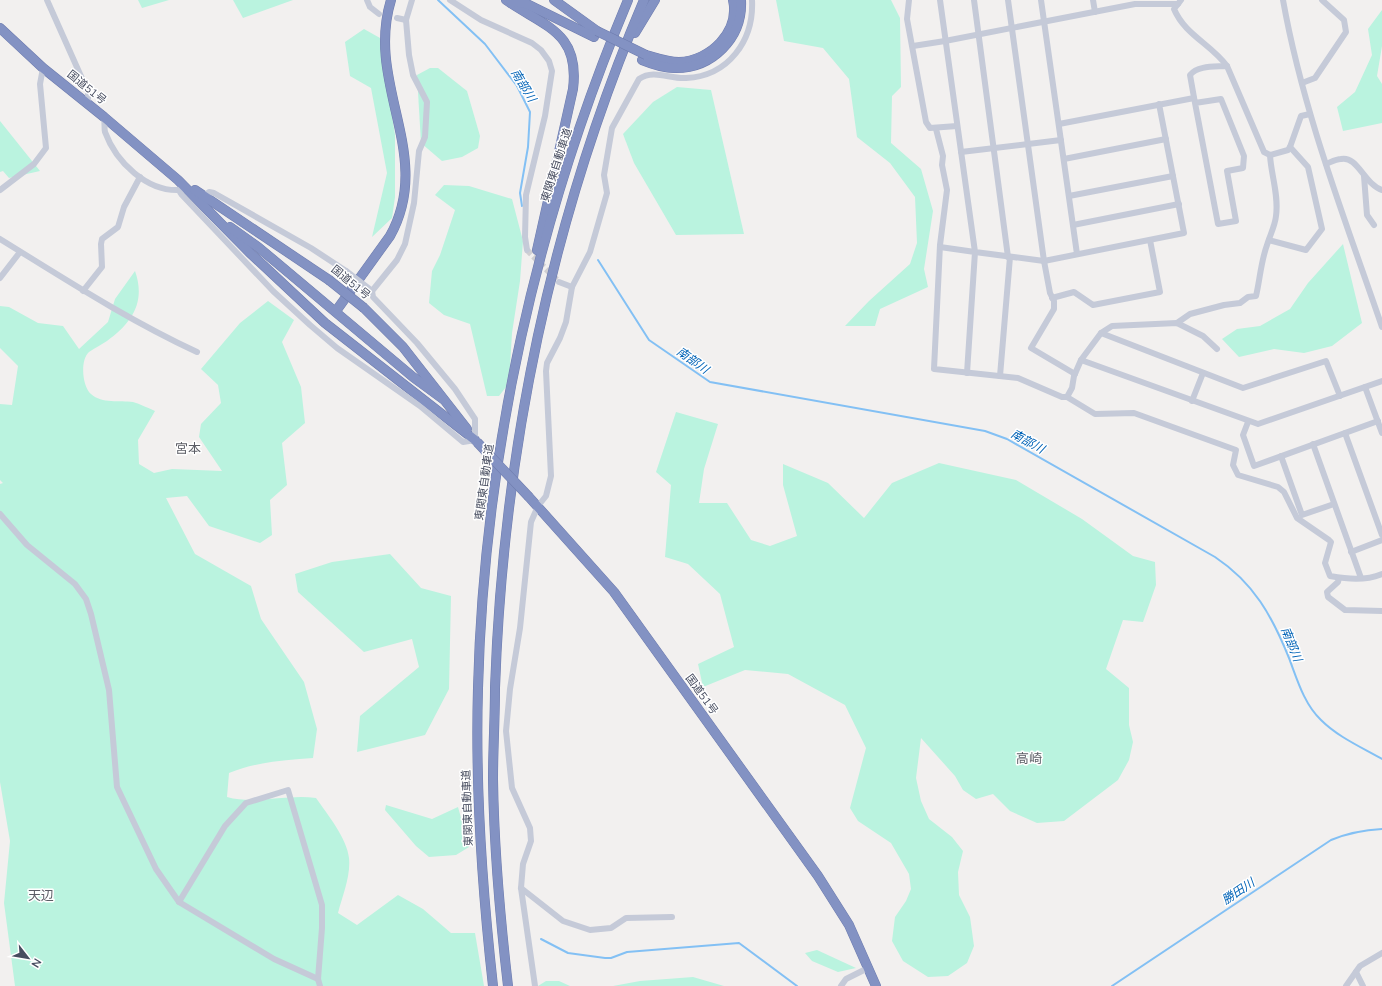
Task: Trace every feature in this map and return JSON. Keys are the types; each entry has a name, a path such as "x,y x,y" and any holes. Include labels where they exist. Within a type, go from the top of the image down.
{"highway":[{"path":"336,311 390,236 397,223 405,196 405,156 385,65 385,26 391,0"},
{"path":"507,0 527,4 595,34 644,58 675,68 697,65 722,50 735,33 741,12 741,0"},
{"path":"507,0 558,34 568,46 574,65 573,89 538,243 534,281"},
{"path":"554,0 595,34"},
{"name":"東関東自動車道","path":"493,986 482,869 477,750 478,686 488,535 505,419 534,281 574,145 607,51 628,0"},
{"path":"508,985 496,869 493,777 498,624 506,531 516,457 531,367 549,282 570,204 605,100 644,0"},
{"path":"605,100 635,34 655,0"},
{"path":"644,58 680,62 694,59 708,53 719,45 727,33 733,19 733,0"},
{"name":"国道51号","path":"0,28 43,68 104,116 180,185 324,323 476,441"},
{"name":"国道51号","path":"180,185 185,183 207,200 329,280 364,308 403,346 476,441 538,506 614,592 818,876 849,925 876,986"},
{"path":"207,200 258,247"},
{"path":"225,227 234,229 258,247 413,377 443,399"},
{"path":"413,377 456,425"}],"street":[{"path":"47,0 88,92 88,103"},
{"path":"367,0 370,7 379,14"},
{"path":"372,292 397,260 405,244 414,203 419,151 425,137 427,102 411,69 406,20 412,0"},
{"path":"450,0 481,20 532,43 541,50 549,61 552,71 546,116 526,195 525,237 527,250"},
{"path":"535,986 521,888 523,864 531,841 530,828 512,788 506,731 510,689 520,628 531,522 538,506 546,496 551,476 547,363 560,338 566,322 572,287 590,252 607,193 604,175 612,128 639,79 646,74 686,78 712,72 725,64 744,44 752,18 752,0"},
{"path":"909,0 907,19 926,122 930,128 936,129 957,126"},
{"path":"940,0 975,252 967,372"},
{"path":"974,0 1009,257 1000,376"},
{"path":"1008,0 1044,261 1054,309 1031,348 1075,374"},
{"path":"1042,0 1077,254"},
{"path":"1093,0 1095,12"},
{"path":"1284,0 1310,114 1382,327"},
{"path":"1302,83 1316,78 1346,32 1344,20 1322,0"},
{"path":"913,46 978,35 1135,4 1180,2"},
{"path":"1180,2 1174,9 1177,16 1190,33 1208,44 1227,66 1264,152 1270,155 1288,150 1300,116 1310,114"},
{"path":"397,18 406,20"},
{"path":"1059,124 1160,104 1194,100 1221,99 1244,156 1243,168 1227,171 1236,221 1218,224 1194,100 1190,75 1193,71 1227,66"},
{"path":"0,190 34,164 46,148 40,84 43,68"},
{"path":"940,247 1044,261 1184,233 1160,104"},
{"path":"104,116 105,132 115,151 127,168 140,177 170,190 180,185 182,195 273,291 337,348 420,406 463,442 476,441 475,419 455,389 417,343 374,297 372,292 346,271 311,248 214,193 209,192 207,200"},
{"path":"936,129 943,156 942,165 947,190 940,247 934,369 1018,378 1062,397 1067,397 1095,414 1134,412 1236,450 1232,465 1238,475 1278,487 1284,492 1297,518 1331,542 1325,563 1330,576 1339,578 1372,578 1382,574"},
{"path":"1064,159 1166,139"},
{"path":"961,152 1061,140"},
{"path":"1269,240 1306,250 1322,229 1308,167 1290,147"},
{"path":"1177,323 1190,314 1224,305 1240,303 1248,298 1256,296 1276,215 1276,194 1271,171 1270,155"},
{"path":"1326,164 1341,158 1352,161 1371,185 1382,190"},
{"path":"1069,196 1173,176"},
{"path":"1364,176 1367,215 1374,225"},
{"path":"83,291 102,267 102,239 118,227 124,207 140,177"},
{"path":"1073,225 1179,204"},
{"path":"0,239 83,291 170,339 197,352"},
{"path":"1052,298 1074,292 1093,305 1160,292 1150,240"},
{"path":"0,278 20,252"},
{"path":"559,282 572,287"},
{"path":"1067,397 1072,388 1075,374 1082,360 1101,333 1112,326 1177,323 1203,336 1217,349"},
{"path":"1101,333 1244,388 1326,361 1340,396"},
{"path":"1082,360 1248,422 1258,424 1382,381"},
{"path":"1192,401 1203,373"},
{"path":"1365,386 1382,433"},
{"path":"1248,422 1243,435 1254,466 1378,421"},
{"path":"1345,433 1382,535"},
{"path":"1313,444 1361,578"},
{"path":"1281,456 1302,515 1334,504"},
{"path":"0,514 27,545 75,584 86,599 109,690 117,787 156,869 179,902 274,959 318,979"},
{"path":"1352,552 1382,540"},
{"path":"1339,578 1338,582 1327,592 1328,597 1345,610 1382,611"},
{"path":"179,902 225,826 246,802 288,790 322,905 322,928 318,979 320,986"},
{"path":"521,888 563,921 590,930 611,928 626,918 672,917"},
{"path":"1346,986 1356,972 1366,962 1382,953"},
{"path":"841,986 846,979 868,968"},
{"path":"1356,972 1363,986"}],"green space":[{"path":"138,0 169,0 142,8"},
{"path":"233,0 293,0 243,18"},
{"path":"776,0 891,0 900,18 901,87 892,96 891,143 921,169 933,211 924,269 928,287 880,309 875,326 845,326 869,301 910,264 917,243 915,197 890,163 857,137 849,79 823,48 784,41"},
{"path":"1382,10 1382,46 1377,76 1382,84 1382,123 1343,131 1337,107 1355,92 1372,55 1368,29"},
{"path":"364,29 380,38 395,135 395,197 392,218 372,237 387,173 371,88 350,76 345,42"},
{"path":"430,68 438,68 467,91 480,136 478,148 462,157 442,161 421,143 417,75"},
{"path":"677,87 711,90 744,234 676,235 634,163 623,134 653,102"},
{"path":"0,121 40,171 9,178 3,171 0,172"},
{"path":"444,185 469,186 512,199 523,241 520,281 512,333 510,367 506,387 499,396 487,396 470,324 444,315 429,303 432,271 440,255 455,210 435,195"},
{"path":"1343,244 1362,323 1332,346 1304,353 1274,349 1239,357 1222,339 1237,329 1260,326 1290,309 1308,283"},
{"path":"135,271 139,292 138,302 130,319 116,334 89,352 84,361 83,373 88,390 95,397 106,400 133,402 155,411 138,440 139,464 154,473 172,469 222,471 199,437 201,424 221,403 218,385 201,369 240,323 268,301 294,320 282,342 301,387 305,423 282,443 287,485 270,500 272,535 260,543 209,526 187,496 166,498 195,554 251,586 261,619 304,682 317,729 313,758 260,764 229,773 227,797 248,800 293,797 316,798 341,834 345,842 349,858 349,872 338,913 357,925 398,895 423,909 451,933 475,933 484,986 15,986 4,903 10,841 0,782 0,484 3,483 0,480 0,404 12,405 18,366 0,348 0,306 9,307 38,323 63,326 79,349 108,322 115,299"},
{"path":"676,412 718,424 704,469 699,503 727,503 751,540 770,546 797,536 783,485 783,464 828,483 864,518 892,483 939,463 1016,480 1082,519 1133,556 1155,562 1156,585 1143,622 1123,620 1106,669 1129,688 1129,725 1133,742 1129,760 1118,780 1064,821 1037,823 1010,811 993,794 976,799 963,790 955,776 921,738 916,778 921,801 929,819 952,837 963,851 958,872 959,895 970,917 974,946 967,963 948,976 928,977 903,961 892,941 895,917 906,901 911,889 909,874 891,843 858,821 850,808 866,748 845,705 788,674 745,670 703,687 698,664 734,647 720,594 688,564 665,557 671,485 656,472"},
{"path":"390,554 421,588 451,596 449,689 425,735 357,752 360,716 419,667 412,639 364,652 298,592 295,574 332,562"},
{"path":"386,805 432,819 458,807 469,847 456,855 429,857 416,846 385,810"},
{"path":"817,950 856,968 838,972 812,961 805,953"},
{"path":"693,977 724,986 613,986 640,981"},
{"path":"546,981 559,981 570,986 538,986"}],"waterway":[{"name":"南部川","path":"438,0 485,44 517,86 530,112 528,147 520,193 522,206"},
{"name":"南部川","path":"598,260 649,340 710,382 985,431 1007,439 1215,557 1241,578 1251,589 1268,614 1283,643 1302,691 1315,714 1335,732 1382,759"},
{"name":"勝田川","path":"1112,986 1331,840 1356,832 1382,829"},
{"path":"541,939 568,953 605,958 611,958 627,952 739,943 797,986"}],"tunnel":[{"path":"527,250 559,282"}],"district":[{"name":"宮本","path":"188,448"},
{"name":"高崎","path":"1029,758"},
{"name":"天辺","path":"41,895"}]}
